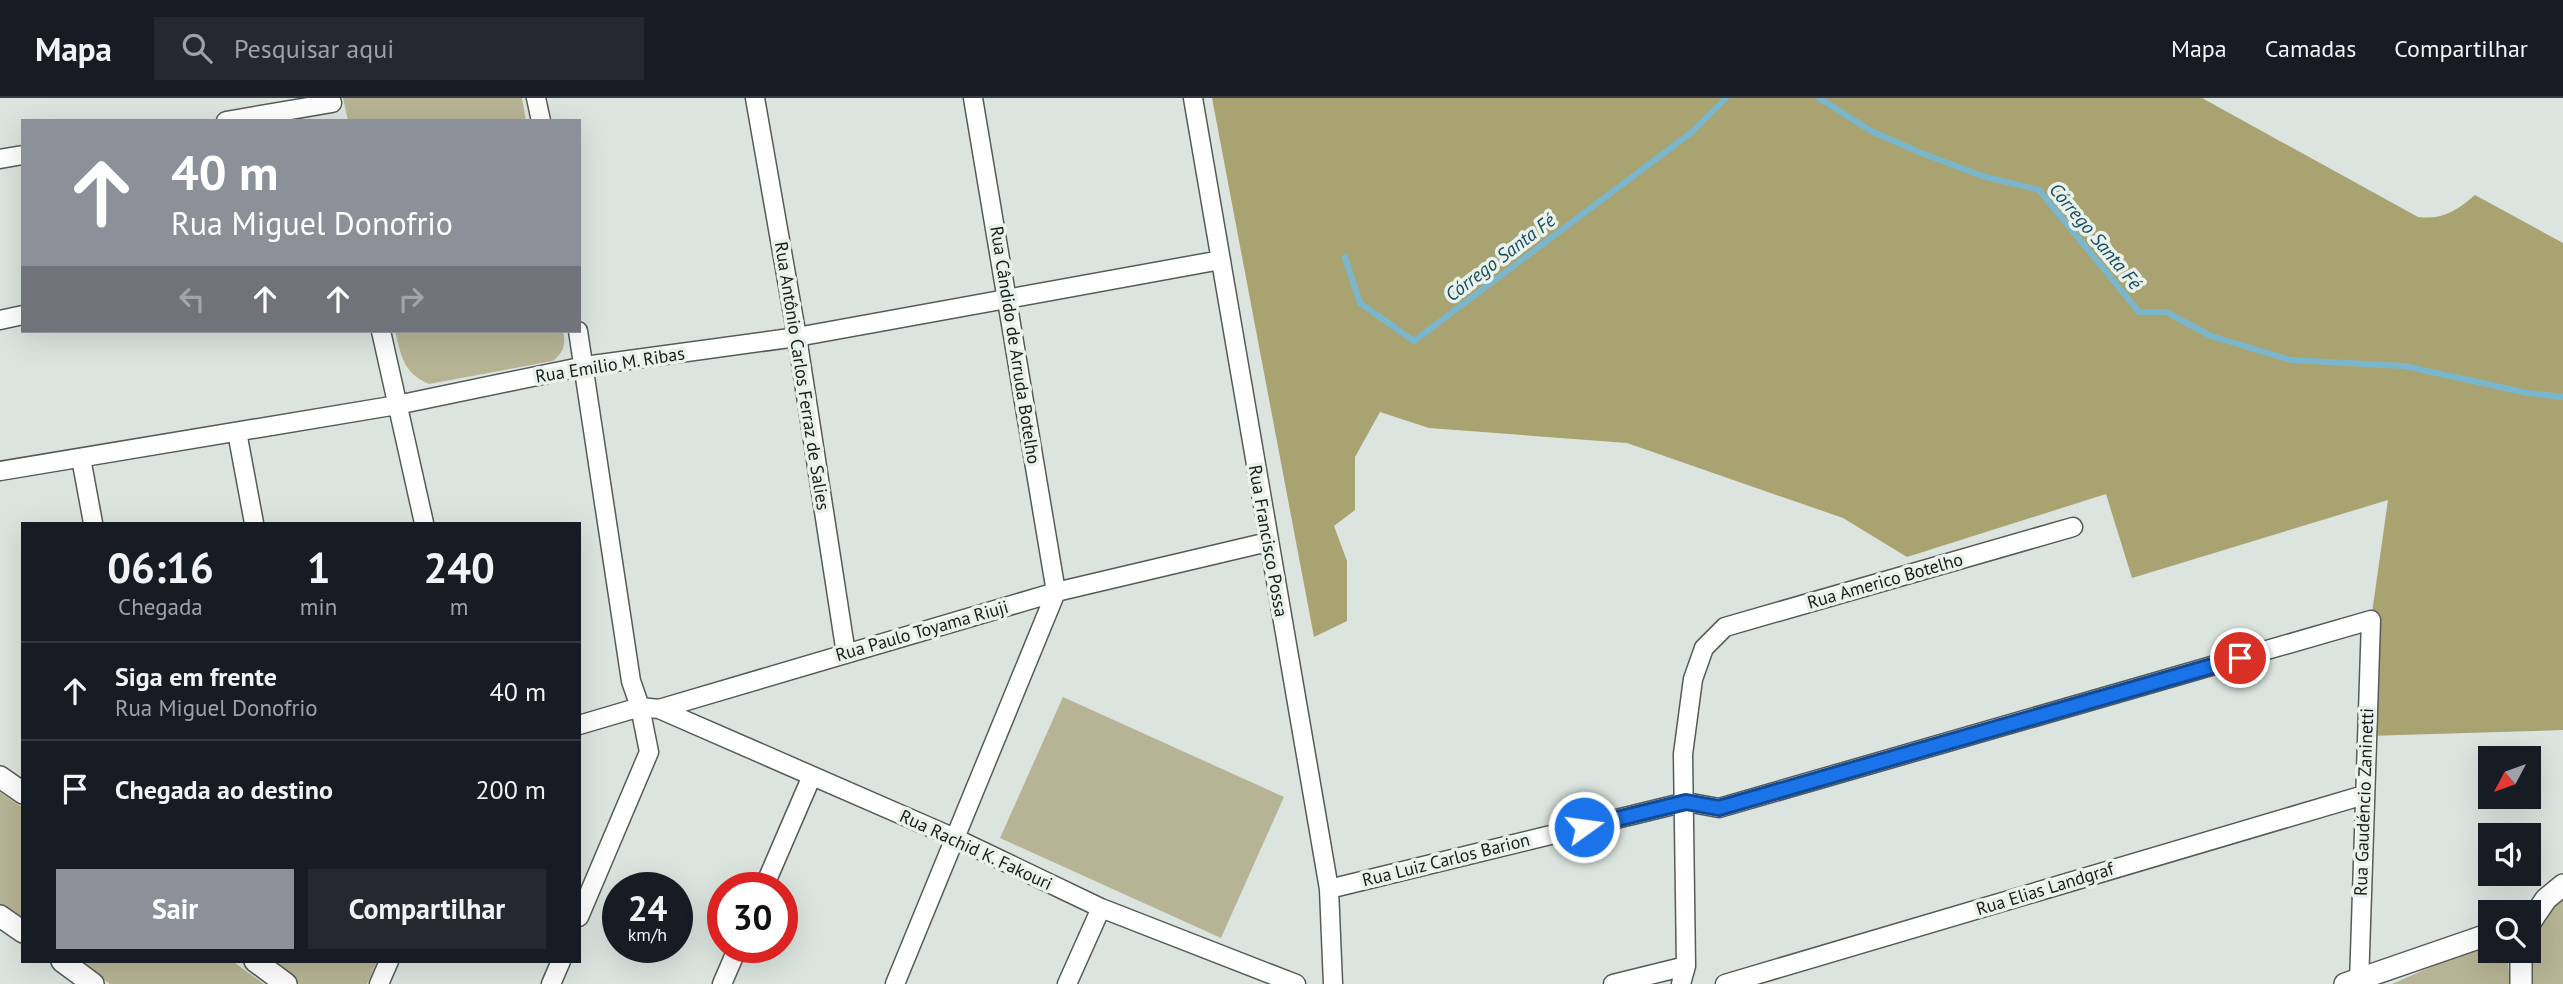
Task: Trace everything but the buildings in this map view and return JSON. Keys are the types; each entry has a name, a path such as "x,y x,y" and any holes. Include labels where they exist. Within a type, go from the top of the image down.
{"street":[{"path":"537,98 541,119"},
{"name":"Rua Antônio Carlos Ferraz de Salies","path":"755,98 797,337 846,653"},
{"name":"Rua Cândido de Arruda Botelho","path":"973,98 1056,592"},
{"name":"Rua Francisco Possa","path":"1193,98 1329,889 1333,984"},
{"path":"236,119 332,100 336,119"},
{"path":"0,159 21,155"},
{"name":"Rua Emilio M. Ribas","path":"0,471 397,405 585,366 797,337 1221,260"},
{"path":"0,320 21,315"},
{"path":"380,333 424,522"},
{"path":"578,333 631,681 640,707 649,752 581,912"},
{"path":"237,432 254,522"},
{"path":"81,458 93,522"},
{"name":"Rua Americo Botelho","path":"1686,802 1683,754 1693,679 1704,648 1725,627 2073,527"},
{"name":"Rua Paulo Toyama Riuji","path":"581,723 640,707 659,709 1056,592 1268,542"},
{"path":"895,984 957,839 1056,592"},
{"name":"Rua Gaudéncio Zaninetti","path":"1686,802 1719,808 2371,620 2354,983"},
{"name":"Rua Rachid K. Fakouri","path":"659,709 811,778 957,839 1244,976 1296,984"},
{"path":"770,872 811,778"},
{"name":"Rua Elias Landgraf","path":"1725,984 2364,795"},
{"path":"1681,984 1686,966 1686,802"},
{"name":"Rua Luiz Carlos Barion","path":"1329,889 1686,802"},
{"path":"2541,908 2563,885"},
{"path":"1067,984 1101,908"},
{"path":"0,916 21,931"},
{"path":"2354,983 2478,938"},
{"path":"64,963 93,984"},
{"path":"258,963 286,984"},
{"path":"379,984 388,963"},
{"path":"551,984 560,963"},
{"path":"722,984 731,963"},
{"path":"2520,963 2521,984"},
{"path":"1613,984 1686,966"}],"shaded area":[{"path":"343,98 522,98 526,119 348,119"},
{"path":"1212,98 2202,98 2418,217 2435,217 2449,213 2475,195 2563,243 2563,730 2366,736 2371,620 2388,500 2132,578 2106,494 1907,557 1843,518 1627,443 1429,428 1380,412 1355,457 1355,510 1334,526 1347,561 1347,621 1314,637"},
{"path":"396,333 563,333 562,351 553,361 429,384 408,369"},
{"path":"1063,697 1284,797 1221,938 1000,838"},
{"path":"0,792 21,807 21,920 0,904"},
{"path":"2563,892 2563,984 2531,984 2531,963 2541,963 2541,923"},
{"path":"2478,946 2478,963 2508,963 2510,984 2392,984"},
{"path":"81,963 235,963 264,984 110,984"},
{"path":"267,963 376,963 367,984 296,984"}],"waterway":[{"name":"Córrego Santa Fé","path":"1345,257 1360,303 1414,341 1692,132 1726,98"},
{"name":"Córrego Santa Fé","path":"1819,98 1871,131 1919,152 1982,176 2039,190 2139,312 2166,312 2211,336 2291,360 2404,366 2528,393 2563,397"}],"route":[{"path":"1584,827 1686,802 1719,808 2240,658"}]}
